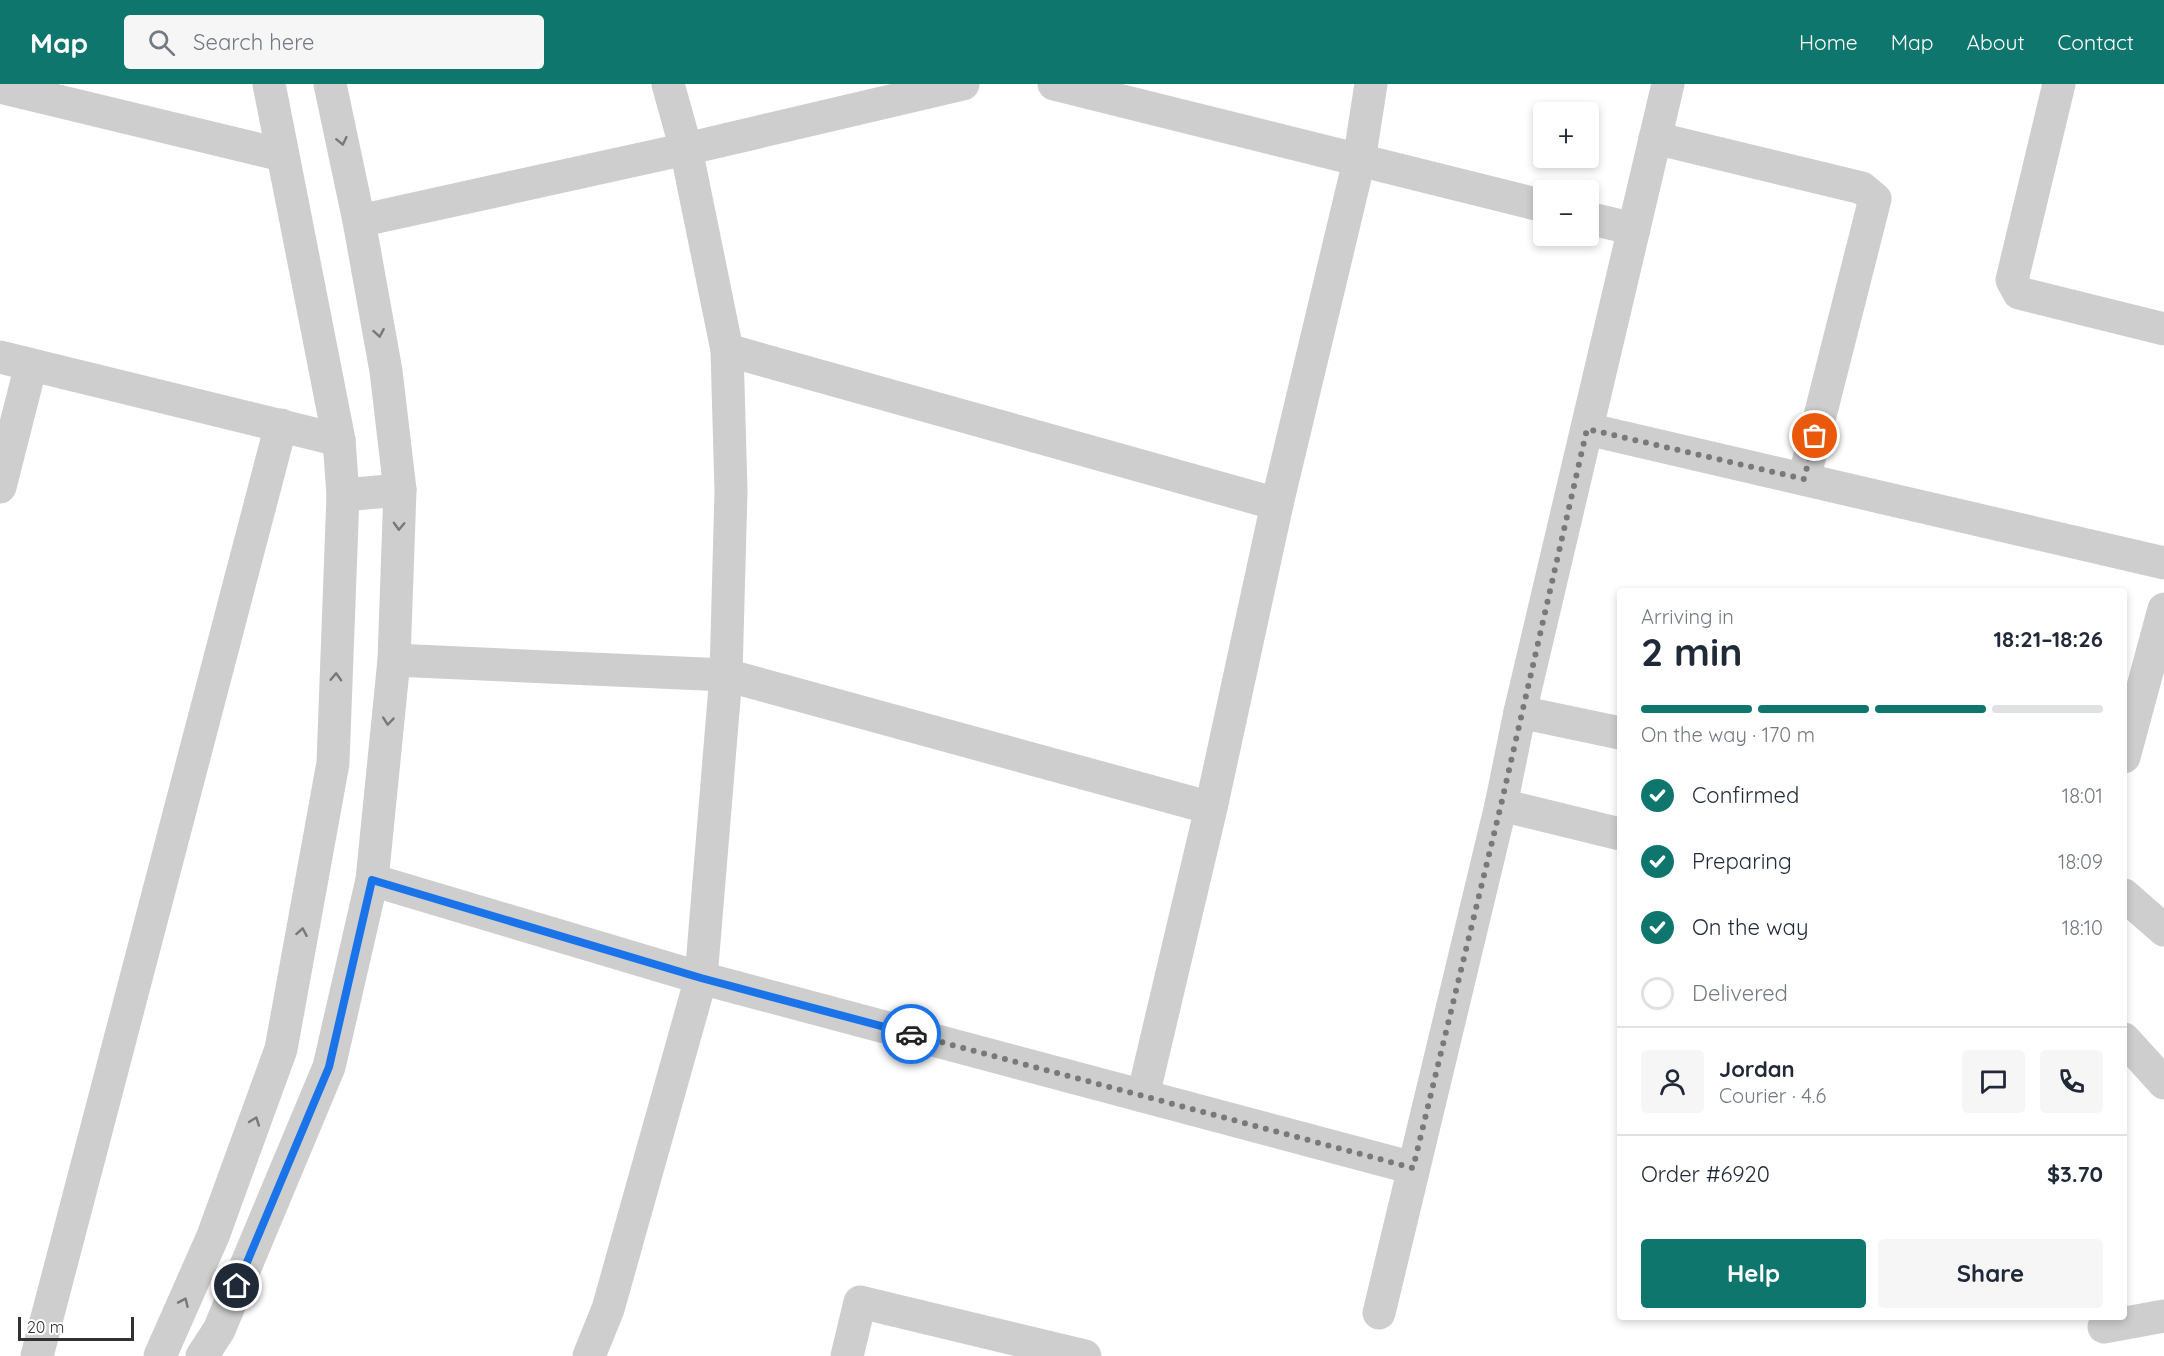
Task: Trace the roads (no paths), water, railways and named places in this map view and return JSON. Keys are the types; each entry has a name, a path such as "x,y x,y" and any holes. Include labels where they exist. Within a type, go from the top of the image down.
{"street":[{"path":"160,1356 213,1236 281,1048 333,763 343,495 339,440 269,84"},
{"path":"202,1356 219,1330 329,1067 372,880 394,660 400,490 386,371 359,221 330,84"},
{"path":"589,1356 608,1309 701,978 726,675 731,491 728,350 686,149 668,84"},
{"path":"359,221 686,149 963,84"},
{"path":"1054,84 1533,203"},
{"path":"1143,1096 1211,808 1277,504 1359,161 1371,84"},
{"path":"1379,1313 1501,805 1520,712 1668,84"},
{"path":"2059,84 2012,280 2019,293 2164,330"},
{"path":"0,87 282,155"},
{"path":"1655,138 1862,188 1875,199 1804,479"},
{"path":"1599,221 1634,229"},
{"path":"728,350 1277,504"},
{"path":"0,357 339,440"},
{"path":"0,487 31,365"},
{"path":"37,1356 281,425"},
{"path":"1587,429 2164,563"},
{"path":"343,495 400,490"},
{"path":"2127,746 2164,609"},
{"path":"394,660 726,675 1211,808"},
{"path":"1520,712 1617,732"},
{"path":"1501,805 1617,833"},
{"path":"372,880 701,978 1413,1168"},
{"path":"2127,898 2164,930"},
{"path":"2127,1042 2164,1083"},
{"path":"847,1356 860,1302 1076,1355"},
{"path":"2104,1327 2164,1316"}]}
